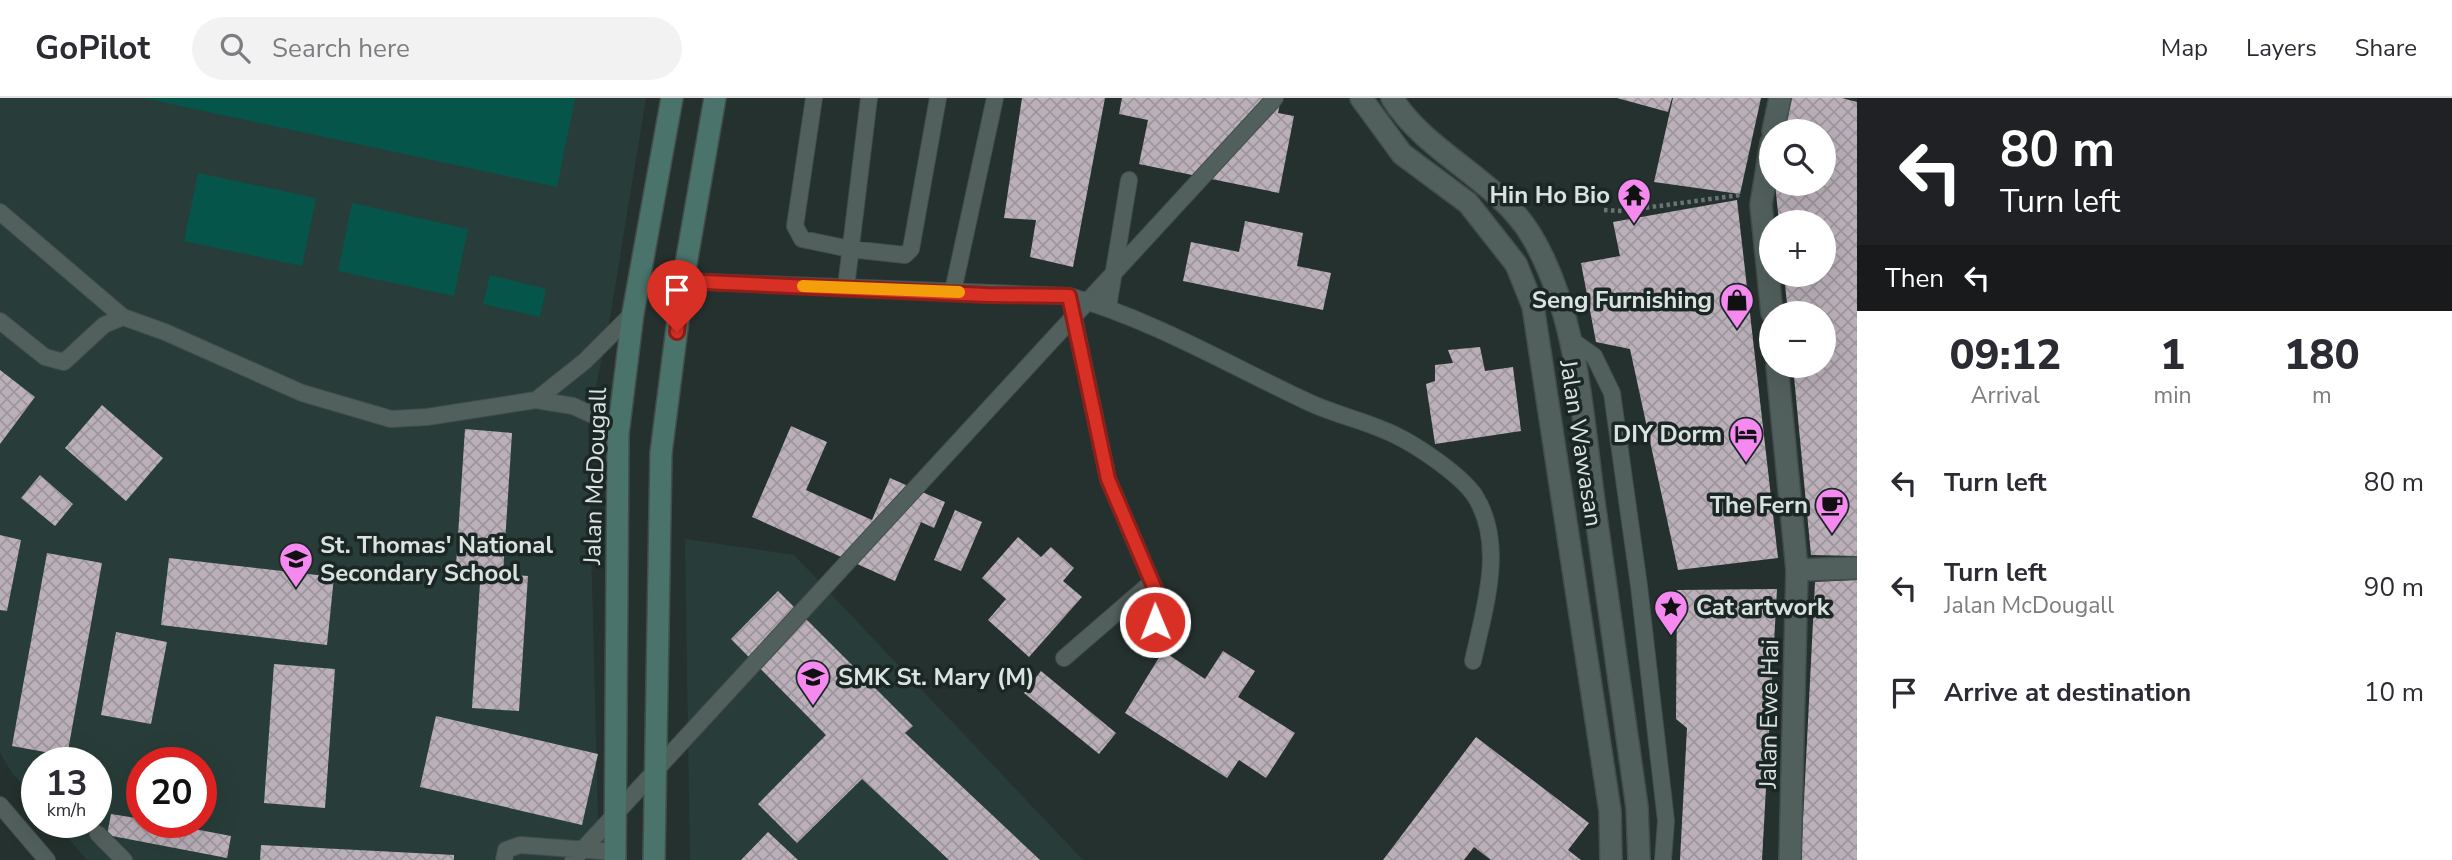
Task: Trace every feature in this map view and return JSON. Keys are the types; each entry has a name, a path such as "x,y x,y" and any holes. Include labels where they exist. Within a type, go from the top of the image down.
{"main road":[{"name":"Jalan McDougall","path":"615,856 618,433 634,313 672,98"},
{"path":"654,860 661,453 683,281 715,98"}],"street":[{"name":"Jalan Wawasan","path":"1361,98 1402,154 1468,204 1516,264 1533,306 1610,811 1611,860"},
{"name":"Jalan Wawasan","path":"1392,98 1445,152 1516,214 1531,235 1556,288 1570,339 1637,807 1639,860"},
{"path":"1776,119 1780,98"},
{"path":"1761,196 1771,301"},
{"name":"Jalan Ewe Hai","path":"1778,378 1797,570 1790,860"},
{"path":"1797,570 1857,568"}],"lane":[{"path":"814,98 795,226 802,239 849,249 905,255 911,249 938,98"},
{"path":"846,287 869,98"},
{"path":"573,860 1275,98"},
{"path":"953,291 991,102"},
{"path":"1108,307 1129,180"},
{"path":"0,212 123,317 165,332 302,393 391,419 428,417 536,400 573,406 596,416 618,433"},
{"path":"683,281 953,291 987,295 1069,296 1108,307 1323,409 1395,435 1445,468 1474,495 1489,536 1490,579 1473,661"},
{"path":"1069,296 1108,479 1160,601 1155,622 1137,641"},
{"path":"536,400 585,360 634,313"},
{"path":"0,321 44,357 64,362 104,325 123,317"},
{"path":"1570,339 1594,356 1612,393 1639,586 1666,821 1663,860"},
{"path":"1064,658 1152,582"},
{"path":"0,805 47,860"},
{"path":"102,838 124,860"},
{"path":"504,860 506,850 520,845 615,856"}],"path":[{"path":"1604,210 1622,211 1759,192"}],"shaded area":[{"name":"St. Thomas' National Secondary School","path":"0,98 646,98 609,324 588,425 599,860 87,860 68,838 112,838 112,747 21,747 21,783 0,753"},
{"name":"SMK St. Mary (M)","path":"685,539 794,555 1083,860 690,860"}],"green space":[{"path":"144,98 575,98 557,187"},
{"path":"198,173 316,198 302,266 184,241"},
{"path":"352,203 468,229 454,296 338,271"},
{"path":"490,275 546,289 540,317 483,304"}],"building":[{"path":"1022,98 1105,98 1073,267 1030,257 1036,220 1004,218"},
{"path":"1122,98 1281,98 1278,113 1294,116 1279,193 1139,164 1148,120 1119,114"},
{"path":"1617,98 1672,98 1668,112"},
{"path":"1673,98 1761,98 1740,194 1654,182"},
{"path":"1783,98 1842,98 1857,102 1857,556 1811,555 1794,378 1836,378 1836,301 1787,301 1785,287 1836,287 1836,210 1778,210 1776,196 1836,196 1836,119 1779,119"},
{"path":"1737,200 1778,558 1678,570 1630,349 1596,342 1581,263 1620,256 1613,222"},
{"path":"1245,221 1303,233 1297,266 1331,273 1323,310 1183,281 1191,242 1239,252"},
{"path":"1480,347 1485,371 1513,367 1521,431 1435,444 1426,384 1435,381 1435,365 1453,363 1448,350"},
{"path":"0,370 35,397 0,444"},
{"path":"102,405 163,458 126,501 65,448"},
{"path":"791,426 827,442 806,490 872,520 890,478 945,502 934,528 921,522 895,581 752,517"},
{"path":"465,429 512,433 503,574 528,576 519,711 472,708 480,583 455,581"},
{"path":"40,475 73,504 55,526 21,498"},
{"path":"955,510 982,522 961,571 934,560"},
{"path":"0,535 21,540 7,611 0,610"},
{"path":"1018,537 1041,557 1051,547 1074,568 1063,581 1082,597 1029,657 988,620 1006,599 982,578"},
{"path":"47,553 102,563 69,747 12,746"},
{"path":"169,558 334,577 327,645 161,625"},
{"path":"1857,580 1857,860 1801,860 1815,582"},
{"path":"1777,589 1762,860 1680,860 1687,728 1676,719 1677,590"},
{"path":"778,591 913,726 905,733 1040,860 949,860 862,779 797,843 758,804 826,735 731,639"},
{"path":"116,632 167,642 151,724 101,715"},
{"path":"1163,651 1205,679 1223,651 1255,671 1238,697 1295,733 1266,778 1239,760 1227,778 1125,713"},
{"path":"274,664 335,669 325,808 264,803"},
{"path":"1041,671 1116,733 1099,754 1024,693"},
{"path":"436,716 598,754 582,825 420,787"},
{"path":"1476,737 1589,823 1568,850 1581,860 1491,860 1474,847 1464,860 1383,860"},
{"path":"112,814 126,816 126,838 217,838 217,833 231,836 227,858 112,836"},
{"path":"768,832 798,860 741,860"},
{"path":"261,845 454,855 454,860 260,860"}],"slow traffic":[{"path":"803,286 959,292"}],"place":[{"name":"Hin Ho Bio","path":"1634,225"},
{"name":"Seng Furnishing","path":"1737,330"},
{"name":"DIY Dorm","path":"1746,464"},
{"name":"The Fern","path":"1832,535"},
{"name":"St. Thomas' National Secondary School","path":"296,589"},
{"name":"Cat artwork","path":"1671,637"},
{"name":"SMK St. Mary (M)","path":"813,707"}],"route":[{"path":"677,332 683,281 953,291 987,295 1069,296 1108,479 1160,601 1155,622"}]}
